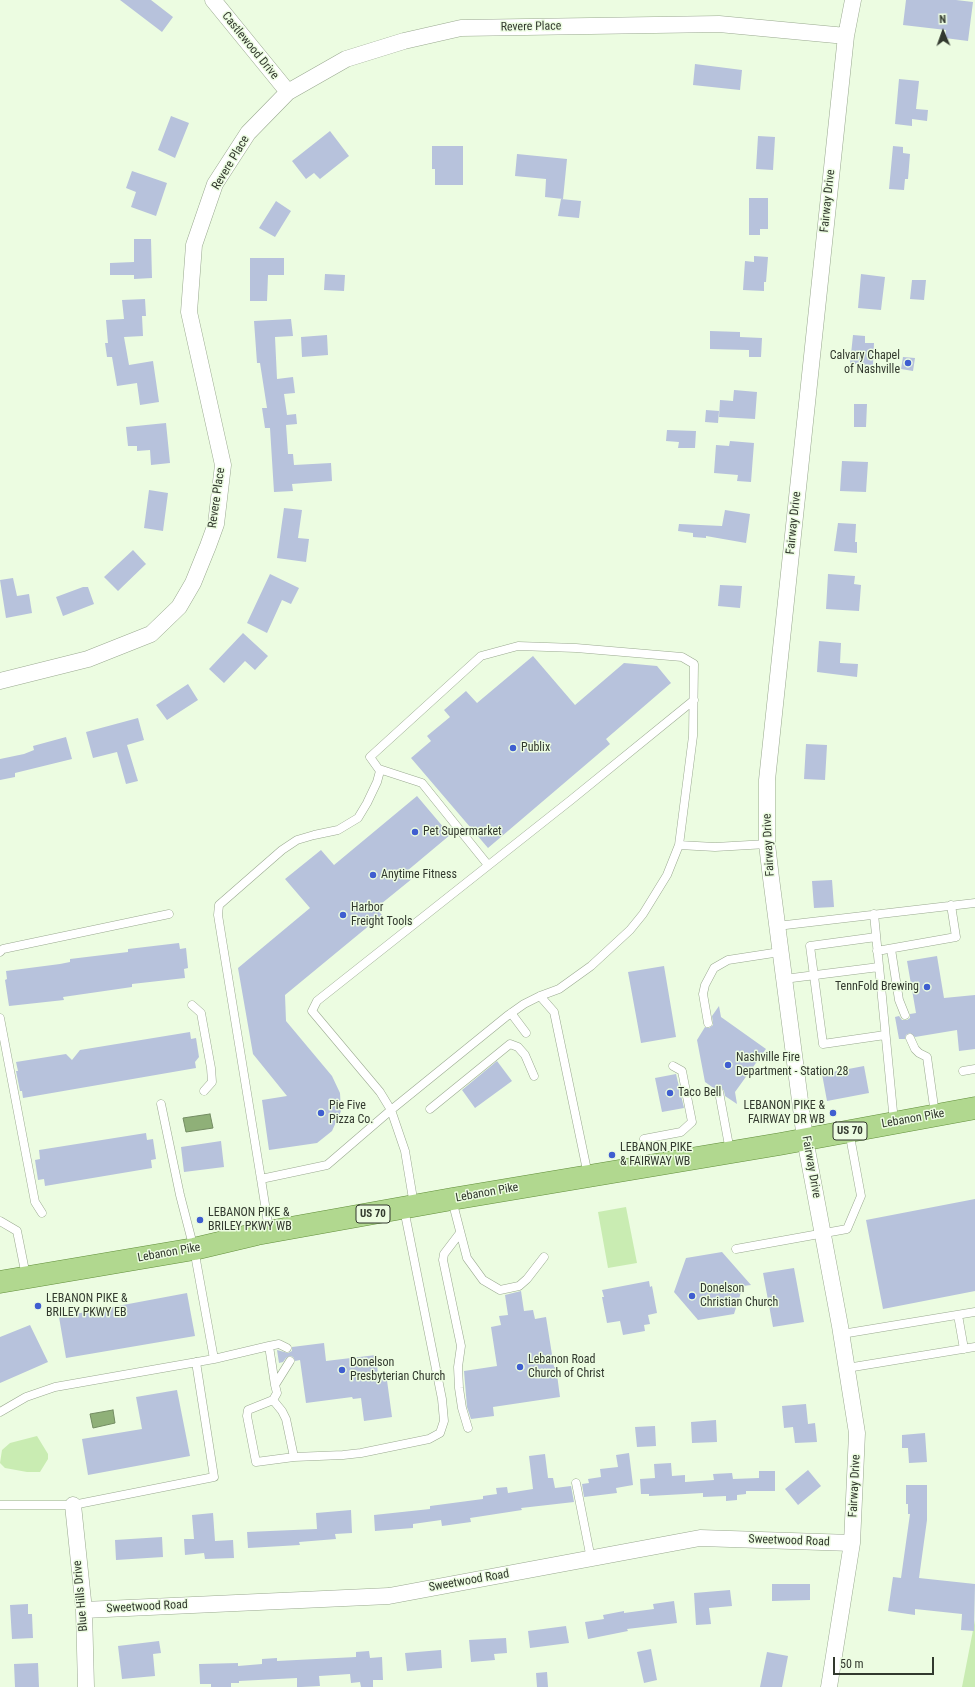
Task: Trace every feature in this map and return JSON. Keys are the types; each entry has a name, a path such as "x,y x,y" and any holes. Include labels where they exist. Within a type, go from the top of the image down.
{"main road":[{"name":"Lebanon Pike","path":"0,1282 194,1249 270,1233 452,1199 805,1139 975,1108"}],"street":[{"name":"Castlewood Drive","path":"213,0 288,92"},
{"name":"Fairway Drive","path":"829,1687 852,1543 857,1433 842,1334 805,1139 767,844 767,780 846,36 853,0"},
{"name":"Revere Place","path":"0,681 88,658 151,634 179,607 192,583 216,524 223,465 189,312 194,245 215,184 248,133 288,92 346,59 404,41 461,28 719,24 846,36"},
{"name":"Blue Hills Drive","path":"73,1505 84,1610 86,1687"},
{"name":"Sweetwood Road","path":"84,1610 389,1596 700,1538 852,1543"}],"lane":[{"path":"261,1179 327,1165 391,1110 511,1013 540,996 558,989 591,966 630,930 643,914 667,875 679,845 693,736 694,664 682,657 576,648 518,646 481,656 370,757 380,771 378,782 358,818 338,830 314,834 297,840 282,850 219,905 221,931 261,1179 270,1233"},
{"path":"269,1346 277,1393 273,1400 248,1410 247,1416 256,1462 294,1457 361,1453 429,1439 440,1433 444,1421 442,1399 409,1207 405,1151 391,1110 380,1092 312,1011 317,1001 694,700"},
{"path":"379,769 422,783 488,865"},
{"path":"679,845 715,847 767,844"},
{"path":"777,926 975,902"},
{"path":"877,951 956,937 951,905"},
{"path":"0,952 3,949 169,914"},
{"path":"874,914 894,1122"},
{"path":"876,938 810,946 823,1044 885,1036"},
{"path":"891,949 898,1000 905,1015"},
{"path":"708,1023 703,994 705,985 714,968 728,960 780,952"},
{"path":"784,979 878,967"},
{"path":"540,996 554,1012 588,1176"},
{"path":"192,1005 201,1013 211,1068 212,1082 204,1091"},
{"path":"511,1013 526,1033"},
{"path":"0,1018 35,1202 42,1213"},
{"path":"910,1038 915,1049 927,1057 935,1115"},
{"path":"430,1109 510,1044 518,1047 525,1055 534,1076"},
{"path":"644,1139 681,1132 692,1122 682,1071 673,1066"},
{"path":"963,1071 975,1069"},
{"path":"719,1092 730,1151"},
{"path":"162,1104 180,1195 194,1249 214,1359"},
{"path":"736,1250 847,1229 861,1196 849,1131"},
{"path":"452,1199 467,1258 483,1280 500,1290 519,1286 527,1279 544,1257"},
{"path":"0,1221 17,1231 26,1277"},
{"path":"460,1233 444,1254 443,1260 461,1346 458,1367 460,1395 468,1428"},
{"path":"842,1334 975,1312"},
{"path":"958,1315 964,1349"},
{"path":"0,1412 26,1397 55,1388 214,1359 279,1344 287,1348"},
{"path":"847,1368 975,1347"},
{"path":"275,1385 290,1361"},
{"path":"0,1505 73,1505 214,1477 196,1362"},
{"path":"273,1400 282,1411 286,1419 294,1457"},
{"path":"576,1483 592,1559"}],"shaded area":[{"path":"210,1114 213,1128 186,1132 183,1118"},
{"path":"626,1207 637,1263 608,1268 598,1212"},
{"path":"113,1410 115,1423 93,1428 90,1414"},
{"path":"37,1436 48,1454 48,1459 40,1472 27,1472 5,1468 0,1463 2,1450 10,1443"},
{"path":"975,1620 975,1687 962,1687"}],"building":[{"path":"120,0 151,0 173,17 162,32"},
{"path":"906,0 956,0 973,2 968,41 945,38 946,30 903,25"},
{"path":"695,64 742,70 740,90 693,85"},
{"path":"899,79 919,81 916,109 928,110 927,121 912,119 912,126 895,124"},
{"path":"171,116 189,123 175,158 158,150"},
{"path":"330,131 349,156 320,179 314,173 306,179 292,161"},
{"path":"758,136 775,137 773,170 756,169"},
{"path":"432,146 463,146 463,185 435,185 435,169 432,169"},
{"path":"893,146 903,147 903,153 910,154 908,179 905,179 904,190 889,189"},
{"path":"517,154 567,159 563,199 545,197 546,179 515,176"},
{"path":"132,171 167,183 156,216 131,207 136,192 126,188"},
{"path":"749,198 768,198 768,229 760,229 760,235 749,235"},
{"path":"561,199 581,201 579,218 558,216"},
{"path":"276,201 291,211 275,237 259,228"},
{"path":"134,239 151,239 152,278 134,279 134,275 110,275 110,263 134,262"},
{"path":"754,256 768,257 764,291 743,290 745,261 754,262"},
{"path":"250,258 284,258 284,275 268,275 267,301 250,301"},
{"path":"325,274 345,275 344,291 324,290"},
{"path":"861,274 885,277 881,310 858,308"},
{"path":"912,280 926,280 924,300 910,299"},
{"path":"145,299 146,316 142,316 143,336 124,337 129,365 153,361 159,402 140,405 137,383 117,386 112,357 107,357 105,343 108,343 106,320 124,319 122,300"},
{"path":"291,319 293,336 275,337 277,379 293,377 295,393 284,394 287,415 296,414 297,424 286,425 288,454 293,454 294,465 331,463 332,481 292,484 293,491 274,492 270,428 265,428 262,408 267,408 260,363 257,363 254,321"},
{"path":"710,331 740,332 740,337 762,338 761,357 749,357 749,350 710,349"},
{"path":"327,335 328,355 302,357 301,337"},
{"path":"853,335 865,336 865,343 874,343 873,365 850,364"},
{"path":"903,357 915,358 913,371 901,369"},
{"path":"734,390 757,392 755,419 719,417 720,400 733,401"},
{"path":"854,404 867,404 866,427 854,427"},
{"path":"706,410 719,411 718,423 705,422"},
{"path":"166,423 170,463 151,465 150,450 137,451 137,446 128,446 126,427"},
{"path":"667,430 696,431 695,448 678,448 679,442 666,441"},
{"path":"730,441 754,443 751,482 737,481 738,475 714,473 716,445 729,446"},
{"path":"842,461 868,462 866,492 840,491"},
{"path":"149,490 168,493 163,531 144,528"},
{"path":"284,508 302,510 298,538 309,539 306,562 277,558"},
{"path":"725,510 750,514 746,543 706,536 706,538 693,537 693,533 678,531 679,524 722,526"},
{"path":"838,523 856,524 855,542 857,542 857,553 834,551"},
{"path":"133,550 146,564 118,591 104,577"},
{"path":"270,574 299,588 291,604 282,600 267,633 247,623"},
{"path":"828,574 855,576 854,584 861,585 859,611 826,609"},
{"path":"13,578 17,596 29,594 32,613 6,618 0,580"},
{"path":"720,585 742,586 740,608 718,606"},
{"path":"83,587 88,587 94,604 63,616 56,597"},
{"path":"243,633 268,656 255,670 245,661 224,683 209,669"},
{"path":"819,641 841,643 840,663 858,664 857,677 817,672"},
{"path":"533,656 575,705 624,663 657,666 671,683 606,739 610,744 488,848 411,758 431,741 427,736 450,717 444,710 466,691 477,703"},
{"path":"188,684 198,700 167,720 156,705"},
{"path":"138,718 144,740 127,745 138,781 126,784 117,752 93,758 86,732"},
{"path":"66,737 72,759 15,773 15,777 0,780 0,759 24,754 34,750 33,746"},
{"path":"806,744 827,745 825,780 804,779"},
{"path":"417,796 450,835 407,871 413,878 376,908 382,915 285,995 286,1021 332,1076 340,1093 341,1111 332,1131 317,1143 269,1150 262,1100 287,1096 253,1054 238,968 310,908 285,879 321,850 334,865"},
{"path":"832,880 834,907 814,908 812,881"},
{"path":"179,943 180,949 186,948 188,968 184,969 185,978 132,984 132,987 63,997 64,1000 9,1006 5,980 7,979 6,971 60,964 70,962 70,959 128,952 128,949"},
{"name":"TennFold Brewing","path":"937,956 944,998 975,995 975,1049 959,1051 957,1030 915,1037 910,1033 906,1035 905,1039 899,1039 895,1017 899,1016 902,1020 907,1020 910,1018 910,1014 916,1013 907,961"},
{"path":"664,966 676,1037 641,1043 628,972"},
{"name":"Nashville Fire Department - Station 28","path":"719,1006 721,1017 766,1049 735,1092 737,1104 725,1096 721,1087 715,1089 705,1082 697,1040 705,1027 709,1028 713,1025 712,1016"},
{"path":"190,1032 191,1039 196,1038 199,1057 195,1062 196,1068 23,1098 22,1091 20,1091 16,1071 18,1071 16,1062 66,1054 72,1060 80,1050"},
{"path":"497,1061 512,1081 475,1108 462,1090"},
{"path":"864,1066 869,1093 827,1101 822,1074"},
{"name":"Taco Bell","path":"676,1074 684,1108 662,1112 655,1078"},
{"path":"146,1133 147,1140 153,1139 156,1159 151,1160 152,1168 45,1186 44,1179 38,1180 35,1160 40,1159 39,1150"},
{"path":"221,1141 224,1167 184,1172 181,1147"},
{"path":"975,1199 975,1291 883,1309 866,1220"},
{"path":"722,1252 751,1285 743,1286 734,1314 698,1320 674,1292 686,1258"},
{"path":"794,1268 804,1322 773,1327 763,1273"},
{"path":"649,1281 650,1287 652,1286 657,1313 648,1315 650,1324 644,1325 645,1331 623,1335 620,1321 607,1323 602,1290"},
{"path":"521,1291 524,1311 533,1310 535,1319 546,1317 554,1367 556,1367 560,1397 493,1407 494,1416 471,1419 467,1407 464,1371 497,1366 491,1327 501,1325 499,1316 508,1315 505,1295"},
{"path":"187,1293 195,1336 66,1358 59,1317"},
{"path":"30,1325 48,1362 0,1383 0,1337"},
{"path":"324,1343 326,1361 376,1355 378,1374 386,1373 392,1417 364,1421 361,1398 353,1399 352,1397 306,1403 300,1360 295,1361 293,1357 290,1356 283,1362 279,1363 277,1350 288,1353 292,1351 292,1347"},
{"path":"177,1390 190,1456 88,1475 82,1439 142,1429 136,1397"},
{"path":"806,1404 808,1424 815,1423 817,1442 795,1443 793,1427 784,1428 782,1406"},
{"path":"716,1420 717,1442 692,1443 691,1422"},
{"path":"655,1426 656,1446 637,1447 635,1427"},
{"path":"925,1433 927,1462 909,1463 908,1448 902,1448 902,1435"},
{"path":"629,1453 633,1485 616,1488 617,1493 584,1497 582,1484 589,1483 588,1479 601,1477 600,1469 618,1467 616,1455"},
{"path":"545,1454 548,1478 553,1478 555,1488 571,1486 574,1502 521,1508 522,1510 470,1518 471,1522 442,1526 441,1520 413,1524 413,1528 375,1531 374,1515 430,1509 430,1506 483,1499 483,1496 497,1494 496,1488 507,1487 508,1493 533,1489 529,1456"},
{"path":"671,1463 672,1476 685,1475 685,1482 714,1480 713,1474 732,1473 733,1479 759,1478 759,1471 775,1471 775,1491 746,1491 746,1494 737,1495 737,1500 726,1501 726,1496 703,1497 703,1493 649,1496 649,1494 641,1494 640,1479 655,1478 654,1464"},
{"path":"808,1470 821,1486 798,1505 785,1489"},
{"path":"906,1485 927,1485 927,1520 919,1578 975,1584 974,1631 961,1630 962,1614 915,1609 915,1615 888,1611 893,1577 901,1578 910,1514 908,1514 908,1504 906,1504"},
{"path":"351,1510 352,1533 335,1534 336,1539 299,1542 300,1545 248,1548 247,1532 317,1529 316,1513"},
{"path":"213,1513 215,1541 233,1540 234,1558 205,1559 204,1553 185,1555 184,1539 194,1539 192,1515"},
{"path":"162,1537 163,1557 116,1560 115,1540"},
{"path":"772,1584 810,1584 810,1600 772,1601"},
{"path":"730,1590 732,1606 709,1608 711,1624 696,1625 694,1593"},
{"path":"674,1601 677,1623 627,1629 628,1631 588,1639 585,1622 604,1619 603,1615 624,1611 624,1613 654,1609 653,1604"},
{"path":"28,1604 28,1614 32,1614 33,1638 12,1639 10,1605"},
{"path":"566,1626 569,1643 530,1648 528,1631"},
{"path":"506,1638 507,1653 494,1654 495,1660 471,1662 469,1640"},
{"path":"159,1641 161,1653 153,1654 155,1676 122,1679 118,1646"},
{"path":"651,1649 657,1680 644,1683 637,1652"},
{"path":"441,1650 442,1668 407,1671 405,1653"},
{"path":"369,1651 370,1658 382,1657 383,1680 373,1680 373,1687 361,1687 360,1682 351,1683 350,1674 319,1676 320,1686 297,1687 297,1678 239,1681 239,1683 231,1683 231,1687 211,1687 211,1684 200,1684 199,1664 238,1663 238,1666 262,1664 262,1659 277,1658 277,1661 356,1657 356,1652"},
{"path":"767,1652 788,1656 782,1687 760,1687"},
{"path":"38,1663 39,1687 15,1687 14,1664"},
{"path":"547,1672 548,1687 537,1687 536,1673"}],"place":[{"name":"Calvary Chapel of Nashville","path":"908,363"},
{"name":"Publix","path":"513,748"},
{"name":"Pet Supermarket","path":"415,832"},
{"name":"Anytime Fitness","path":"373,875"},
{"name":"Harbor Freight Tools","path":"343,915"},
{"name":"TennFold Brewing","path":"927,987"},
{"name":"Nashville Fire Department - Station 28","path":"728,1065"},
{"name":"Taco Bell","path":"670,1093"},
{"name":"Pie Five Pizza Co.","path":"321,1113"},
{"name":"LEBANON PIKE & FAIRWAY DR WB","path":"833,1113"},
{"name":"LEBANON PIKE & FAIRWAY WB","path":"612,1155"},
{"name":"LEBANON PIKE & BRILEY PKWY WB","path":"200,1220"},
{"name":"Donelson Christian Church","path":"692,1296"},
{"name":"LEBANON PIKE & BRILEY PKWY EB","path":"38,1306"},
{"name":"Lebanon Road Church of Christ","path":"520,1367"},
{"name":"Donelson Presbyterian Church","path":"342,1370"}]}
